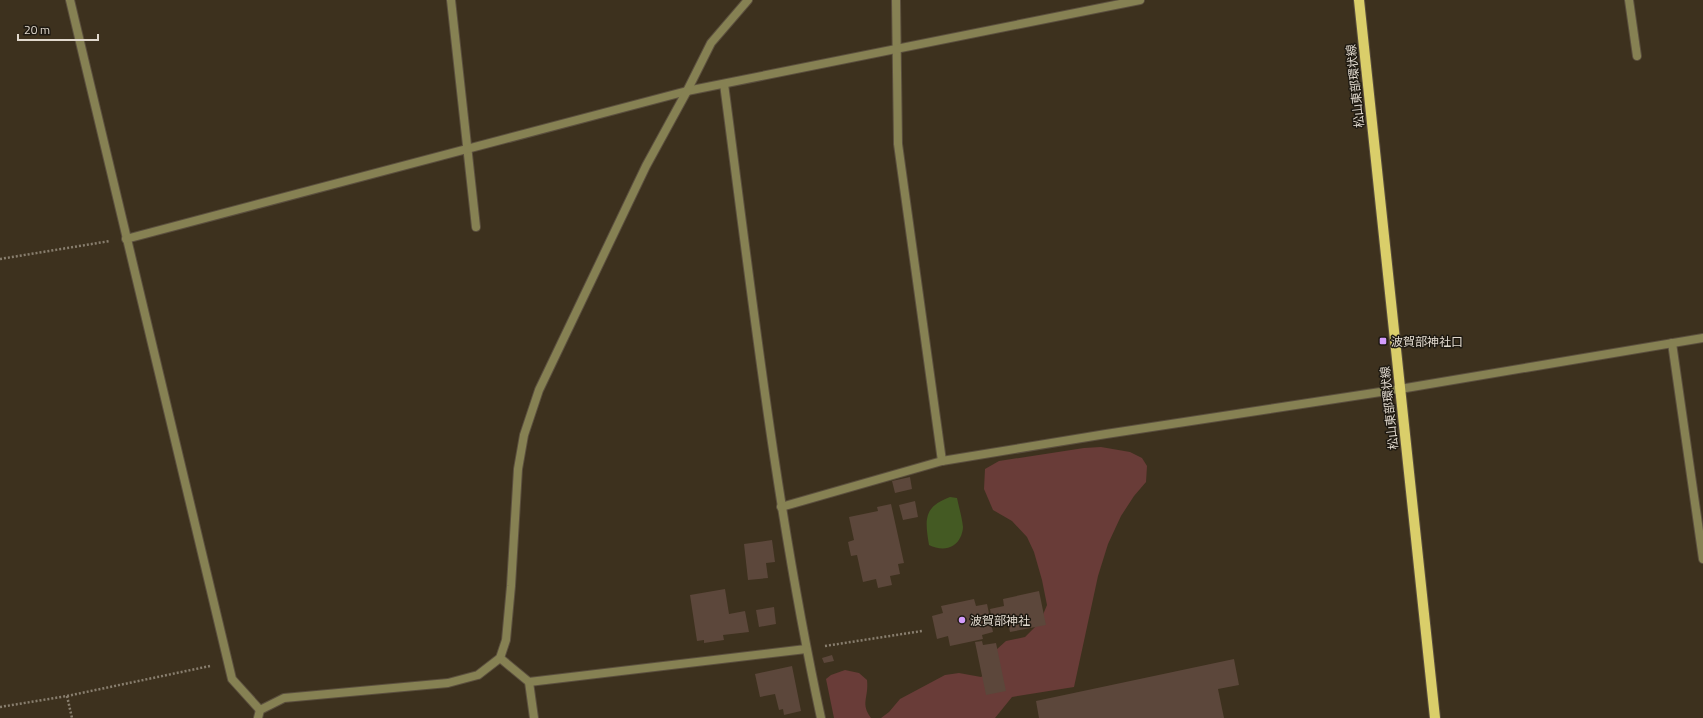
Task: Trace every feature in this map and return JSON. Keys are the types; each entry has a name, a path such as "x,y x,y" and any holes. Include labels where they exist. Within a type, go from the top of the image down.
{"main road":[{"name":"松山東部環状線","path":"1359,0 1435,718"}],"street":[{"path":"70,0 232,679 259,714 284,698 448,683 478,675 500,658 506,640 511,586 518,469 524,435 539,390 646,166 687,91 711,42 748,0"},
{"path":"451,0 476,227"},
{"path":"896,0 898,144 942,461"},
{"path":"126,239 687,91 1140,0"},
{"path":"1629,0 1637,56"},
{"path":"724,84 781,507 806,649 821,718"},
{"path":"781,507 942,461 1106,434 1400,389 1703,338"},
{"path":"1672,343 1703,559"},
{"path":"529,682 806,649"},
{"path":"500,658 529,682 534,718"}],"path":[{"path":"0,259 126,239"},
{"path":"806,649 922,631"},
{"path":"0,707 67,696 228,662"},
{"path":"67,696 72,718"}],"shaded area":[{"path":"1101,447 1130,452 1142,458 1147,466 1146,482 1134,496 1121,516 1108,544 1098,576 1074,687 1012,697 995,718 881,718 889,712 900,699 945,675 959,673 981,677 989,672 996,650 1006,641 1025,637 1040,622 1047,605 1034,552 1027,537 1012,521 993,510 984,489 985,469 999,461 1084,448"},
{"path":"950,497 957,498 963,530 958,541 951,547 934,547 929,545 927,528 928,515 930,510 935,505"},
{"path":"845,670 859,673 867,680 865,704 871,718 834,718 826,679 831,675"}],"building":[{"path":"910,477 912,489 895,493 892,481"},
{"path":"915,501 918,517 903,520 899,505"},
{"path":"891,504 904,563 898,564 900,574 890,576 892,585 878,588 876,579 863,582 857,555 851,556 848,542 854,540 849,517 878,511 877,507"},
{"path":"772,540 775,562 766,563 768,578 748,580 744,544"},
{"path":"725,589 729,614 745,611 749,632 723,635 724,640 704,643 704,640 697,641 690,595"},
{"path":"1039,591 1046,625 1010,632 1007,618 992,621 990,609 1004,606 1003,599"},
{"path":"974,599 976,606 987,604 993,632 982,635 983,639 950,646 948,636 937,639 932,616 943,613 941,606"},
{"path":"774,607 776,624 759,627 756,610"},
{"path":"982,641 983,645 996,643 1006,691 986,695 975,642"},
{"path":"832,655 834,661 824,663 822,658"},
{"path":"1234,659 1239,685 1218,689 1224,718 1039,718 1036,701"},
{"path":"792,666 801,711 784,715 783,709 779,710 775,694 760,697 755,674"}],"place":[{"name":"波賀部神社口","path":"1383,341"},
{"name":"波賀部神社","path":"962,620"}]}
